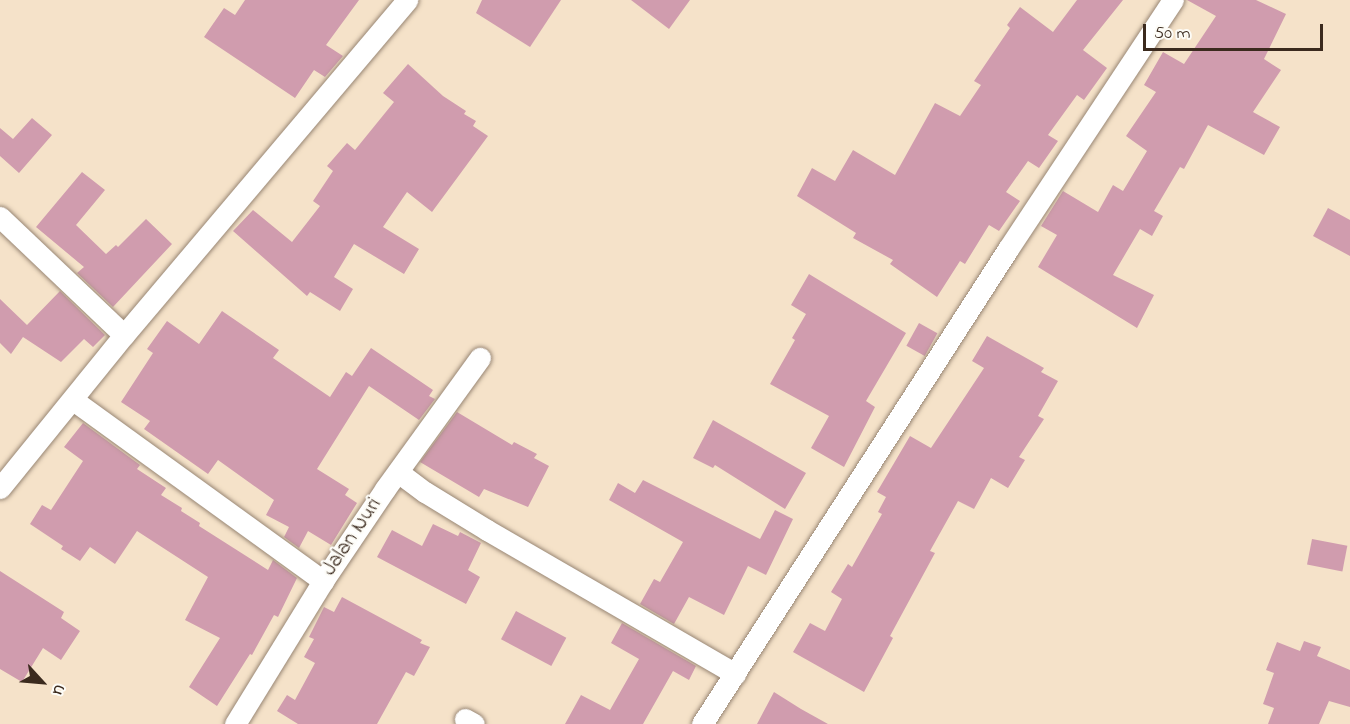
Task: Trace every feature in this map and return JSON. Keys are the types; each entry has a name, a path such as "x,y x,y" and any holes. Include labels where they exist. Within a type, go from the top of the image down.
{"street":[{"path":"0,488 124,335 407,0"},
{"path":"702,724 1008,249 1173,0"},
{"path":"0,217 124,335"},
{"name":"Jalan Nuri","path":"235,724 322,581 480,358"},
{"path":"73,400 322,581"},
{"path":"398,472 424,492 487,530 735,674"}],"building":[{"path":"245,0 359,0 326,45 343,56 325,77 314,70 295,98 204,37 224,8 235,15"},
{"path":"482,0 561,0 530,47 476,13"},
{"path":"631,0 690,0 669,29"},
{"path":"1077,0 1123,0 1083,50 1107,68 1084,100 1077,95 1048,135 1058,141 1039,168 1028,161 1006,192 1020,201 999,231 989,225 965,264 960,261 937,297 890,264 893,260 853,238 856,233 797,196 812,168 835,181 853,150 895,175 935,103 960,116 981,85 974,81 1010,28 1007,25 1020,7 1053,32"},
{"path":"1187,0 1256,0 1286,14 1264,59 1281,70 1253,112 1280,127 1264,155 1208,125 1184,169 1180,167 1154,211 1163,216 1152,236 1140,229 1113,275 1154,295 1137,328 1038,267 1057,235 1041,226 1063,191 1098,212 1113,185 1123,191 1147,151 1126,136 1156,92 1144,85 1163,52 1184,64 1216,16"},
{"path":"408,64 443,96 466,111 464,114 476,121 473,126 488,136 432,212 407,192 383,227 419,249 404,274 354,244 334,277 353,289 340,311 310,292 307,296 233,231 253,210 292,242 320,206 313,201 333,171 327,166 347,143 355,150 394,102 383,93"},
{"path":"32,118 52,135 19,173 0,156 0,128 13,139"},
{"path":"82,172 105,190 76,225 106,254 116,245 118,247 146,219 172,244 113,307 77,273 84,267 36,227"},
{"path":"1328,208 1350,220 1350,256 1313,236"},
{"path":"809,274 906,333 866,401 875,407 844,467 811,448 829,416 770,384 795,340 792,338 806,314 791,305"},
{"path":"60,291 105,335 93,347 84,339 61,362 23,337 11,354 0,343 0,299 27,325"},
{"path":"222,311 279,350 273,358 330,397 346,372 352,376 371,348 433,390 429,396 435,399 419,420 369,386 317,469 349,489 345,495 357,503 331,545 308,531 299,548 284,537 289,527 266,515 274,500 218,460 208,474 144,429 150,421 121,402 153,353 147,349 167,321 199,344"},
{"path":"919,323 937,333 925,356 906,346"},
{"path":"987,336 1044,368 1041,372 1058,381 1038,416 1044,419 1019,457 1025,460 1008,488 991,478 974,509 958,501 930,551 935,553 890,636 893,638 864,692 793,652 810,623 825,631 842,599 831,592 848,564 852,567 882,514 878,512 886,497 877,492 910,436 931,448 984,368 972,361"},
{"path":"457,412 512,445 514,442 537,454 534,458 549,466 528,507 484,489 479,497 420,462"},
{"path":"713,420 806,473 785,509 715,465 713,468 693,458"},
{"path":"83,423 140,465 137,469 166,488 161,495 182,508 181,511 200,523 199,526 268,570 273,560 297,578 278,617 274,615 252,655 250,654 217,706 189,687 220,638 185,620 208,577 137,531 115,564 90,547 80,561 61,549 63,546 30,524 42,505 51,510 83,461 64,447"},
{"path":"643,480 760,539 775,510 793,519 766,575 748,566 724,615 689,597 674,624 640,604 654,579 660,582 683,542 609,500 618,483 635,493"},
{"path":"433,524 458,536 460,532 481,543 468,570 480,577 466,604 377,557 392,530 422,546"},
{"path":"1312,539 1347,546 1342,571 1307,565"},
{"path":"0,571 64,612 61,618 80,631 61,660 43,648 22,682 0,669"},
{"path":"342,597 422,640 420,643 430,647 414,676 406,672 377,724 298,724 277,711 287,695 295,700 315,663 304,657 314,639 309,637 324,607 334,612"},
{"path":"516,611 566,638 551,666 501,639"},
{"path":"622,623 696,666 689,680 673,671 643,724 565,724 581,695 610,710 639,659 611,643"},
{"path":"1304,641 1321,647 1317,656 1350,670 1350,707 1329,701 1319,724 1268,724 1274,708 1263,704 1274,673 1266,670 1277,642 1300,651"},
{"path":"774,692 801,709 828,724 757,724"}]}
